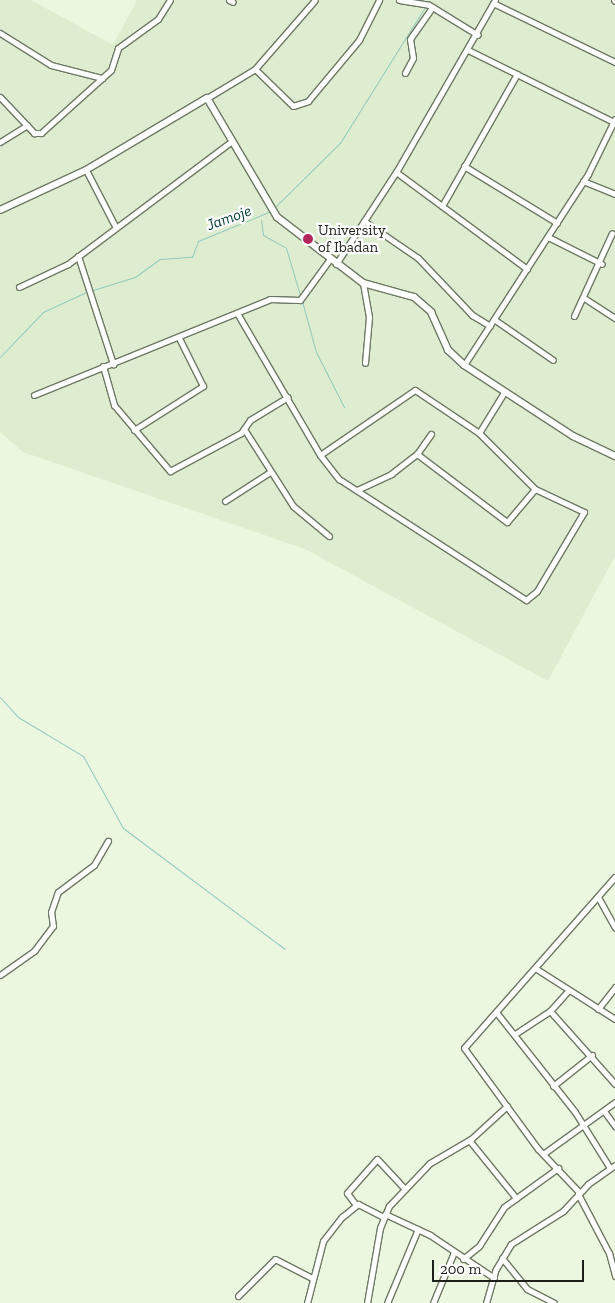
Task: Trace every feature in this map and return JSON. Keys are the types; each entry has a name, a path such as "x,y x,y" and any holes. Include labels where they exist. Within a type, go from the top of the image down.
{"street":[{"path":"0,96 27,125 41,133 113,67 118,48 158,19 170,0"},
{"path":"0,210 86,170 255,69 315,0"},
{"path":"255,69 293,106 308,101 359,40 379,0"},
{"path":"399,0 432,7 478,34"},
{"path":"336,264 396,172 478,34 494,2 615,62"},
{"path":"405,73 413,58 410,39 432,7"},
{"path":"0,33 51,65 102,78"},
{"path":"464,365 548,238 583,181 614,121 468,50"},
{"path":"442,206 518,74"},
{"path":"207,98 275,216 363,283 414,297 431,312 448,350 464,365 503,394 615,456"},
{"path":"0,142 27,125"},
{"path":"19,287 78,256 115,226 232,141"},
{"path":"464,166 556,223"},
{"path":"86,170 115,226"},
{"path":"396,172 527,269"},
{"path":"583,181 615,194"},
{"path":"364,221 418,258 472,315 490,326"},
{"path":"574,316 602,264 612,233"},
{"path":"548,238 602,264"},
{"path":"78,256 113,364"},
{"path":"34,395 103,366 113,364 179,338 270,299 300,300 330,259"},
{"path":"363,283 369,317 365,363"},
{"path":"584,298 615,318"},
{"path":"237,313 288,397 320,455 339,480 526,600 537,591 584,516 582,508 535,489 479,433 415,390 320,455"},
{"path":"495,320 553,360"},
{"path":"134,430 203,386 179,338"},
{"path":"103,366 109,397 134,430 170,471 244,429 250,420 288,397"},
{"path":"479,433 503,394"},
{"path":"244,429 293,506 329,536"},
{"path":"357,490 391,474 417,454 431,434"},
{"path":"417,454 506,522 535,489"},
{"path":"224,501 270,472"},
{"path":"0,975 24,961 41,942 53,926 51,912 58,892 94,865 108,842"},
{"path":"615,877 464,1050 543,1154 558,1168 578,1193 609,1253 615,1276"},
{"path":"598,896 615,928"},
{"path":"535,968 568,991 615,1019"},
{"path":"598,1009 615,987"},
{"path":"515,1034 550,1011 568,991"},
{"path":"550,1011 592,1055 615,1084"},
{"path":"486,1303 502,1258 522,1235 563,1212 578,1193 612,1166 515,1034 496,1012"},
{"path":"553,1086 592,1055"},
{"path":"543,1154 615,1102"},
{"path":"367,1303 384,1215 430,1163 468,1140 507,1106"},
{"path":"604,1111 615,1126"},
{"path":"468,1140 516,1198"},
{"path":"405,1189 377,1159 346,1193 356,1205 418,1229 494,1278"},
{"path":"463,1259 516,1198 558,1168"},
{"path":"307,1303 323,1241 356,1205"},
{"path":"387,1303 418,1229"},
{"path":"433,1303 454,1252"},
{"path":"502,1258 527,1289 554,1303"},
{"path":"238,1296 275,1259 312,1278"}],"shaded area":[{"name":"University of Ibadan","path":"0,0 31,0 113,45 137,0 615,0 615,556 548,681 305,549 23,452 0,432"}],"waterway":[{"name":"Jamoje","path":"274,208 340,143 425,7"},
{"name":"Jamoje","path":"90,291 135,277 160,259 192,257 198,241 271,211"},
{"path":"261,220 263,235 286,248 300,295"},
{"name":"Jamoje","path":"0,357 43,312 86,292"},
{"path":"302,301 316,352 344,407"},
{"path":"0,697 18,717 83,756 123,828 285,949"}],"place":[{"name":"University of Ibadan","path":"308,239"}]}
